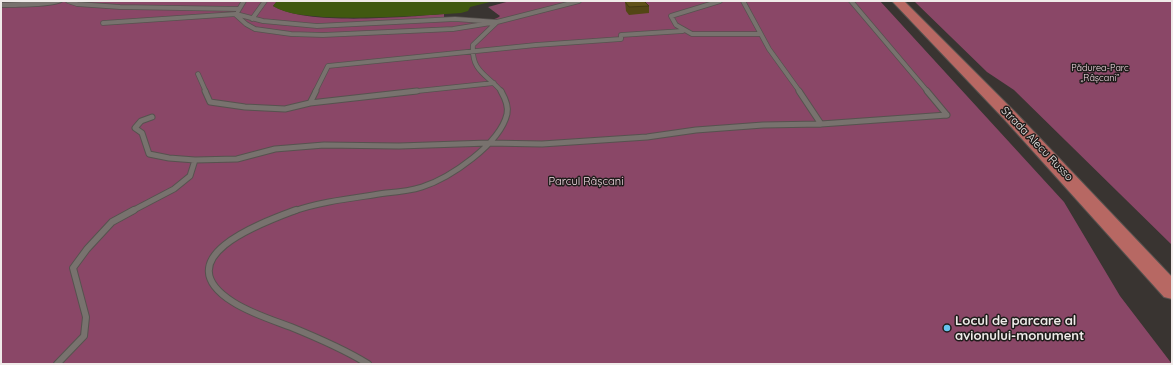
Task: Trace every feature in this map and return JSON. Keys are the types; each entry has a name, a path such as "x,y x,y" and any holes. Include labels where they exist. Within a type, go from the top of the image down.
{"main road":[{"name":"Strada Alecu Russo","path":"898,1 1069,178 1172,291"}],"street":[{"path":"1,5 60,1"}],"lane":[{"path":"68,1 75,4 112,7 239,9"},
{"path":"236,14 244,1"},
{"path":"252,19 265,1"},
{"path":"236,14 246,24 255,29 306,34 453,29 497,22 579,1"},
{"path":"683,31 671,20 671,16 720,1"},
{"path":"742,1 759,34 821,124"},
{"path":"152,117 141,121 135,128 142,133 149,154 169,158 195,160 236,159 276,149 324,146 560,143 647,137 696,130 763,125 821,124 947,115 851,1"},
{"path":"103,23 236,14 252,19 308,25 376,24 456,19 497,22"},
{"path":"368,364 325,340 264,317 232,302 219,291 211,280 208,269 210,260 218,250 244,233 306,208 428,185 462,166 489,143 502,129 508,112 505,95 474,65 471,53 473,45 497,22"},
{"path":"310,103 328,66 544,45 609,41 621,39 621,35 683,31 692,34 759,34"},
{"path":"198,74 210,102 245,107 285,109 310,103 494,83"},
{"path":"57,364 84,336 86,317 74,268 87,249 112,222 174,189 190,176 195,160"}],"green space":[{"name":"Parcul Râșcani","path":"1,1 277,1 273,6 288,12 308,16 356,19 444,14 444,18 490,20 500,16 488,7 510,1 880,1 1064,202 1120,296 1172,364 1,364"},
{"name":"Pădurea-Parc „Râșcani”","path":"914,1 1172,1 1172,245 1014,90 987,72"}],"shaded area":[{"path":"277,1 494,1 470,7 468,11 461,13 358,18 323,17 291,13 273,6"}],"building":[{"path":"626,1 644,1 649,6 629,7"}],"place":[{"name":"Locul de parcare al avionului-monument","path":"947,328"}]}
